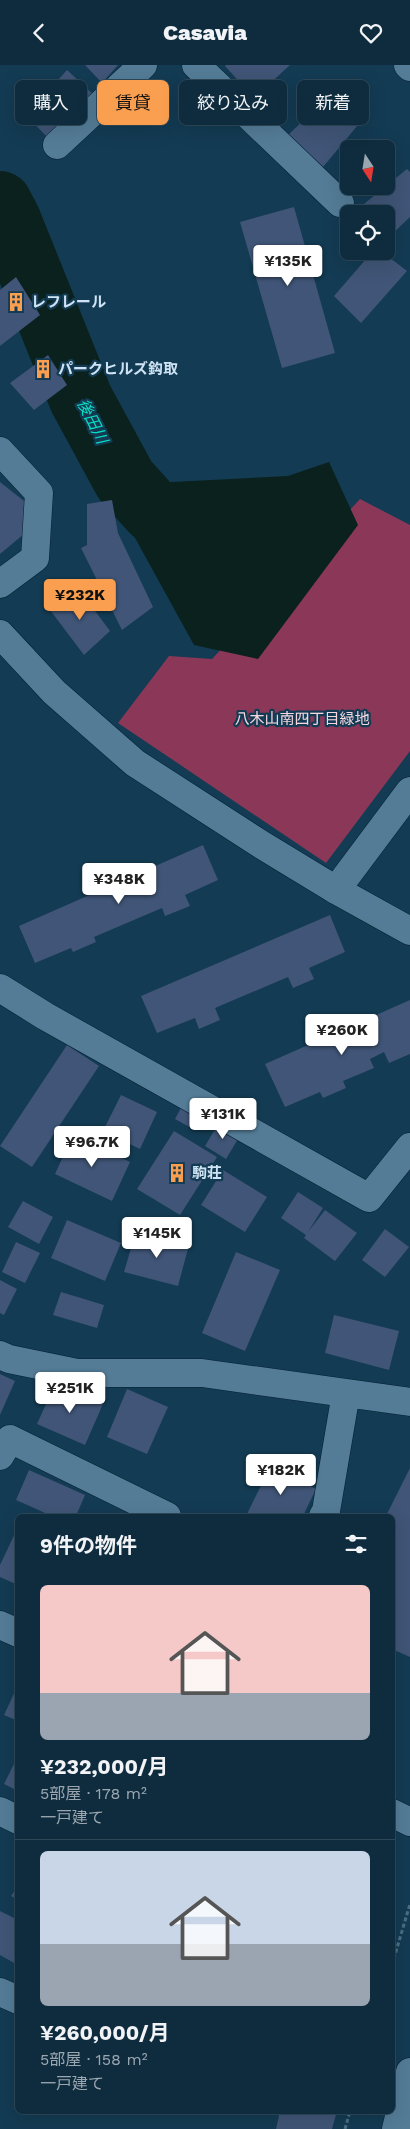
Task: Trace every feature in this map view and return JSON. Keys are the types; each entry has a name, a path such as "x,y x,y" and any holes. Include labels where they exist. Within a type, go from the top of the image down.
{"street":[{"path":"57,145 143,65"},
{"path":"196,65 340,203"},
{"path":"0,451 39,493 36,558 0,584"},
{"path":"0,634 54,692 135,763 262,845 336,890 410,931"},
{"path":"336,890 410,791"},
{"path":"0,988 45,1016 369,1198 410,1147"},
{"path":"0,1355 9,1359 77,1373 202,1373 410,1402"},
{"path":"324,1514 346,1393"},
{"path":"0,1456 10,1439 163,1514"},
{"path":"0,1625 15,1632"},
{"path":"0,1811 15,1818"},
{"path":"395,1814 410,1822"},
{"path":"0,1992 15,1999"},
{"path":"396,2129 410,2072"}],"path":[{"path":"395,1955 410,1904"},
{"path":"345,2129 349,2114"}],"green space":[{"name":"八木山南四丁目緑地","path":"360,499 410,525 410,751 326,863 118,723 169,656 212,659"}],"shaded area":[{"path":"329,462 358,525 258,659 194,645 123,516 113,485 288,476"}],"building":[{"path":"85,65 118,65 105,80 99,80"},
{"path":"290,65 274,80 238,80 225,66"},
{"path":"67,70 78,80 58,80"},
{"path":"87,89 95,96 87,103"},
{"path":"36,125 63,125 48,138"},
{"path":"299,125 358,125 346,140 340,140 340,147 323,167 286,137"},
{"path":"407,169 410,172 410,217 395,231 395,205 363,205 375,195 395,195 395,179"},
{"path":"294,207 335,353 282,368 240,222"},
{"path":"365,260 393,260 407,271 361,323 334,296"},
{"name":"レフレール","path":"16,277 40,315 0,346 0,290"},
{"name":"パークヒルズ鈎取","path":"48,355 67,385 34,410 10,383"},
{"path":"0,482 24,501 24,534 0,554"},
{"path":"112,500 118,533 153,607 122,630 81,548 87,545 87,504"},
{"path":"78,588 110,631 84,655 50,610"},
{"path":"203,845 218,880 185,895 190,906 165,916 162,908 94,937 96,942 73,952 71,948 35,963 19,926"},
{"path":"330,915 345,952 309,968 314,979 293,988 288,977 215,1008 220,1020 199,1029 195,1018 157,1033 141,996"},
{"path":"410,1000 410,1054 389,1063 384,1052 370,1059 374,1068 343,1081 346,1088 323,1098 320,1092 285,1107 265,1064"},
{"path":"67,1045 99,1066 32,1167 0,1146"},
{"path":"121,1095 157,1112 140,1149 103,1131"},
{"path":"184,1102 202,1112 193,1129 175,1119"},
{"path":"220,1121 241,1134 226,1159 205,1146"},
{"name":"駒荘","path":"174,1131 217,1157 180,1215 137,1189"},
{"path":"73,1135 130,1162 112,1201 55,1174"},
{"path":"223,1170 267,1197 245,1232 201,1205"},
{"path":"298,1192 323,1208 308,1232 325,1210 357,1233 335,1261 304,1238 306,1235 281,1218"},
{"path":"23,1201 53,1217 39,1244 8,1227"},
{"path":"67,1220 121,1243 105,1281 51,1258"},
{"path":"385,1229 409,1247 385,1277 362,1260"},
{"path":"136,1231 189,1245 178,1286 124,1272"},
{"path":"16,1242 40,1253 25,1283 2,1272"},
{"path":"236,1252 280,1270 245,1351 202,1333"},
{"path":"0,1280 17,1289 4,1315 0,1313"},
{"path":"61,1292 104,1305 97,1328 53,1315"},
{"path":"334,1315 399,1331 389,1370 325,1353"},
{"path":"0,1374 15,1381 0,1415"},
{"path":"55,1384 103,1404 85,1445 37,1424"},
{"path":"127,1389 168,1407 147,1454 107,1437"},
{"path":"270,1467 316,1489 304,1514 247,1514"},
{"path":"410,1468 410,1657 395,1650 395,1514 387,1514"},
{"path":"29,1470 85,1495 77,1514 48,1514 16,1500"},
{"path":"15,1533 15,1584 0,1577 0,1565"},
{"path":"15,1691 15,1720 4,1715"},
{"path":"15,1762 15,1790 4,1784"},
{"path":"15,1890 15,1898 11,1896"},
{"path":"0,1911 15,1918 15,1963 0,1955"},
{"path":"279,2114 336,2114 332,2129 276,2129"}],"waterway":[{"name":"後田川","path":"0,203 9,220 81,399 125,480 153,511 201,532"}],"place":[{"name":"レフレール","path":"16,302"},
{"name":"パークヒルズ鈎取","path":"43,369"},
{"name":"駒荘","path":"177,1173"}]}
